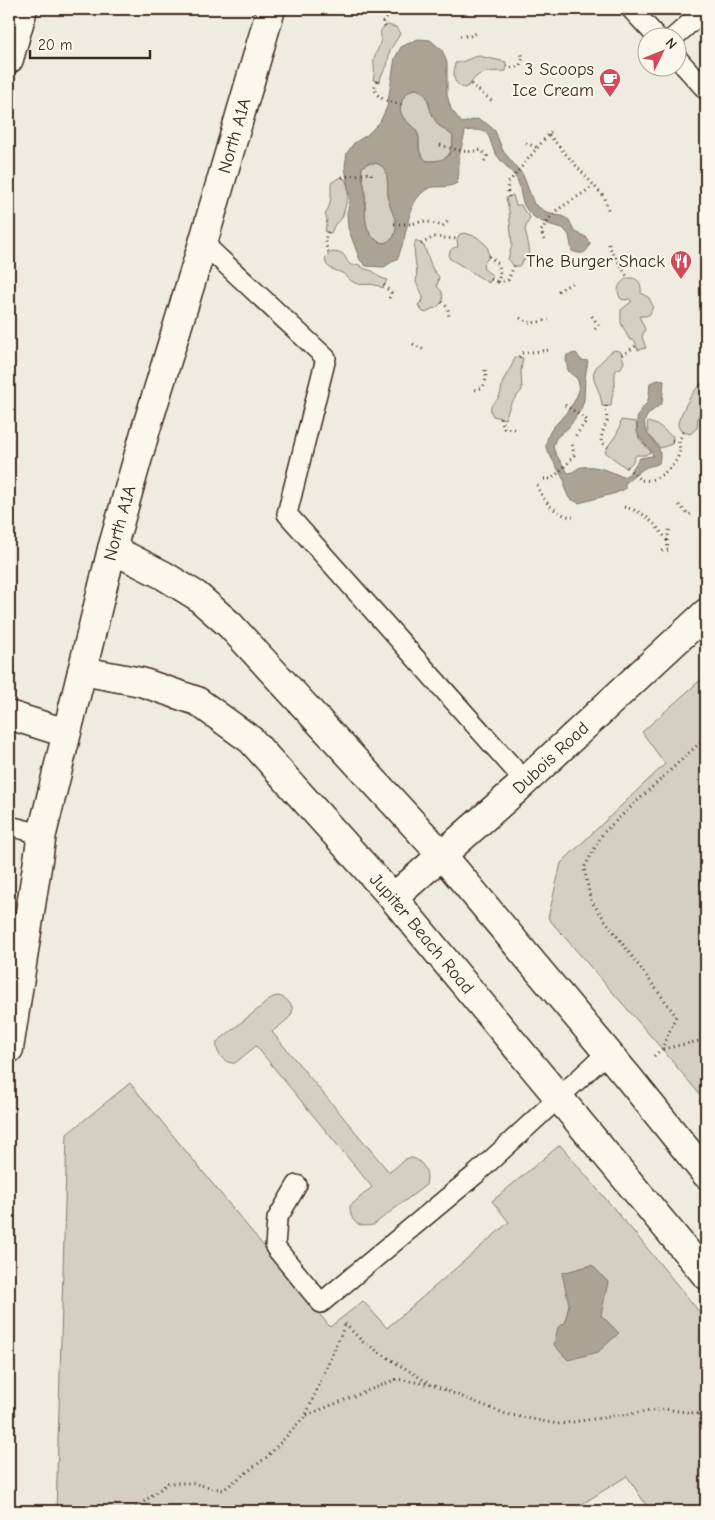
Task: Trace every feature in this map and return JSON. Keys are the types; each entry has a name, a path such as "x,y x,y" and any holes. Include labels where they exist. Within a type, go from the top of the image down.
{"street":[{"path":"9,59 23,9"},
{"name":"North A1A","path":"9,1049 11,1008 42,834 112,549 271,9"},
{"path":"112,549 197,596 230,625 442,855 706,1174"},
{"name":"Dubois Road","path":"393,898 525,781 706,613"},
{"name":"Jupiter Beach Road","path":"82,671 136,681 197,701 251,740 393,898 706,1275"},
{"path":"9,715 66,733"}],"lane":[{"path":"631,9 649,28"},
{"path":"684,28 706,9"},
{"path":"688,70 706,90"},
{"path":"203,243 326,358 287,514 525,781"},
{"path":"9,826 42,834"},
{"path":"297,1185 276,1219 275,1247 322,1303 476,1174 607,1053"}],"path":[{"path":"385,27 383,22 395,9"},
{"path":"460,36 470,36 479,32"},
{"path":"506,67 514,68 520,65 523,58 521,52"},
{"path":"377,81 374,89 378,96 402,105"},
{"path":"471,84 492,101"},
{"path":"509,197 507,189 512,178 552,130"},
{"path":"549,135 605,198 609,213"},
{"path":"526,143 538,148"},
{"path":"440,145 464,152 481,150 487,156 484,162"},
{"path":"343,177 371,173 372,178"},
{"path":"544,240 541,231 554,212 594,186"},
{"path":"395,224 425,221 442,226 450,219"},
{"path":"328,232 325,246 330,254"},
{"path":"421,244 434,237 456,239"},
{"path":"609,244 628,278"},
{"path":"489,256 498,264 501,272 498,282"},
{"path":"491,280 498,282 508,280 514,266"},
{"path":"558,291 574,282"},
{"path":"384,285 391,293 388,301"},
{"path":"442,302 448,308 449,317"},
{"path":"592,316 598,325 593,332"},
{"path":"520,318 531,323 549,320"},
{"path":"413,344 426,351"},
{"path":"622,355 637,345"},
{"path":"519,357 522,353 550,350"},
{"path":"475,390 483,387 486,379 485,370"},
{"path":"565,404 587,420 574,438"},
{"path":"606,406 607,421 601,442 608,447"},
{"path":"500,418 504,428 515,429"},
{"path":"628,468 642,480 654,479 665,472 678,457 684,431"},
{"path":"672,440 680,442"},
{"path":"544,479 552,479 574,455 572,444"},
{"path":"537,485 542,497 550,506 562,515 573,517"},
{"path":"679,504 689,515 694,512"},
{"path":"624,507 636,510 646,516 667,540"},
{"path":"644,521 646,516"},
{"path":"662,551 668,550 667,540 670,527"},
{"path":"706,738 603,833 584,868 591,901 676,1016 662,1049 699,1041 706,1046"},
{"path":"345,1324 363,1342 432,1385 506,1414 558,1424 665,1409 700,1414 706,1417"},
{"path":"132,1511 168,1484 192,1483 223,1490 267,1457 306,1415 397,1379 432,1385"}],"shaded area":[{"path":"387,25 396,27 400,34 390,50 387,66 380,82 373,80 374,59 381,40 381,31"},
{"path":"418,39 430,40 442,50 447,63 447,95 451,109 462,123 477,119 486,123 495,131 503,151 523,175 534,204 553,215 562,216 569,220 575,232 586,237 590,243 584,253 572,251 569,235 563,228 541,221 527,210 517,179 501,161 486,133 475,130 465,131 457,183 427,189 413,205 398,258 384,267 366,266 360,260 348,228 347,213 350,201 345,166 347,153 354,143 367,135 380,122 387,107 395,58 401,47","holes":["415,89 427,97 433,116 441,127 453,136 452,148 444,159 427,161 423,157 419,150 417,132 401,113 402,100 411,90","368,163 376,163 382,166 387,176 390,207 396,228 393,238 384,243 377,241 371,235 366,224 362,167"]},
{"path":"479,56 506,62 506,71 482,73 470,85 464,88 460,86 454,78 455,63"},
{"path":"411,90 421,90 426,94 430,109 438,125 453,136 452,148 444,159 427,161 423,157 417,132 401,113 402,100"},
{"path":"368,163 376,163 385,170 390,207 396,224 393,239 382,243 371,235 366,224 362,167"},
{"path":"340,177 345,179 348,187 348,197 342,218 335,224 331,233 325,232 327,219 325,215 330,203 331,183"},
{"path":"513,195 516,205 521,205 530,217 525,229 530,252 519,266 514,266 508,259 512,245 506,198"},
{"path":"465,233 477,237 487,246 488,256 483,264 484,269 493,276 489,283 449,258 451,250 458,247 457,239 460,234"},
{"path":"416,240 424,246 432,268 439,277 437,286 442,292 443,301 436,308 425,313 418,305 423,300 422,293 416,282 417,271 414,250"},
{"path":"332,252 342,253 350,264 358,264 387,280 383,288 375,285 355,283 344,274 331,268 327,265 325,258"},
{"path":"628,278 639,281 641,293 649,298 653,306 650,314 639,316 645,329 642,337 646,348 638,350 635,341 629,339 621,323 621,310 632,301 621,299 618,289 620,284"},
{"path":"615,350 621,352 624,362 621,368 615,372 611,406 602,406 594,371 608,354"},
{"path":"576,353 581,360 588,361 584,400 581,409 569,427 556,438 553,446 555,453 568,473 582,467 592,467 623,477 629,474 640,458 653,456 652,452 638,435 637,419 641,409 647,403 650,383 658,380 664,381 662,403 650,412 644,425 647,433 659,449 659,463 639,472 625,483 625,489 579,503 569,498 565,489 565,482 546,448 547,438 551,431 576,399 579,385 577,379 568,371 566,360 567,355"},
{"path":"515,357 523,358 521,370 522,390 511,403 505,419 493,416 491,406 500,395 503,381"},
{"path":"706,380 705,408 698,416 697,428 690,434 681,431 678,423 683,410 695,390"},
{"path":"621,420 636,422 637,432 648,433 648,422 658,426 673,436 672,444 660,448 651,437 638,437 651,452 645,455 636,455 632,463 626,468 605,452 617,433"},
{"path":"706,675 706,1102 548,918 561,863 665,764 642,732"},
{"path":"278,996 290,1003 292,1013 287,1020 272,1032 389,1172 405,1159 413,1158 420,1162 427,1173 426,1185 373,1225 359,1225 353,1220 350,1212 350,1206 372,1187 256,1046 235,1063 224,1060 217,1050 217,1042 273,997"},
{"path":"130,1083 330,1327 363,1301 387,1328 509,1222 492,1201 560,1145 706,1320 706,1511 650,1511 627,1476 571,1511 56,1511 67,1134"},
{"path":"592,1265 608,1282 601,1315 619,1333 598,1352 568,1360 554,1345 558,1327 565,1323 569,1304 562,1273"}],"place":[{"name":"3 Scoops Ice Cream","path":"610,98"},
{"name":"The Burger Shack","path":"681,280"}]}
